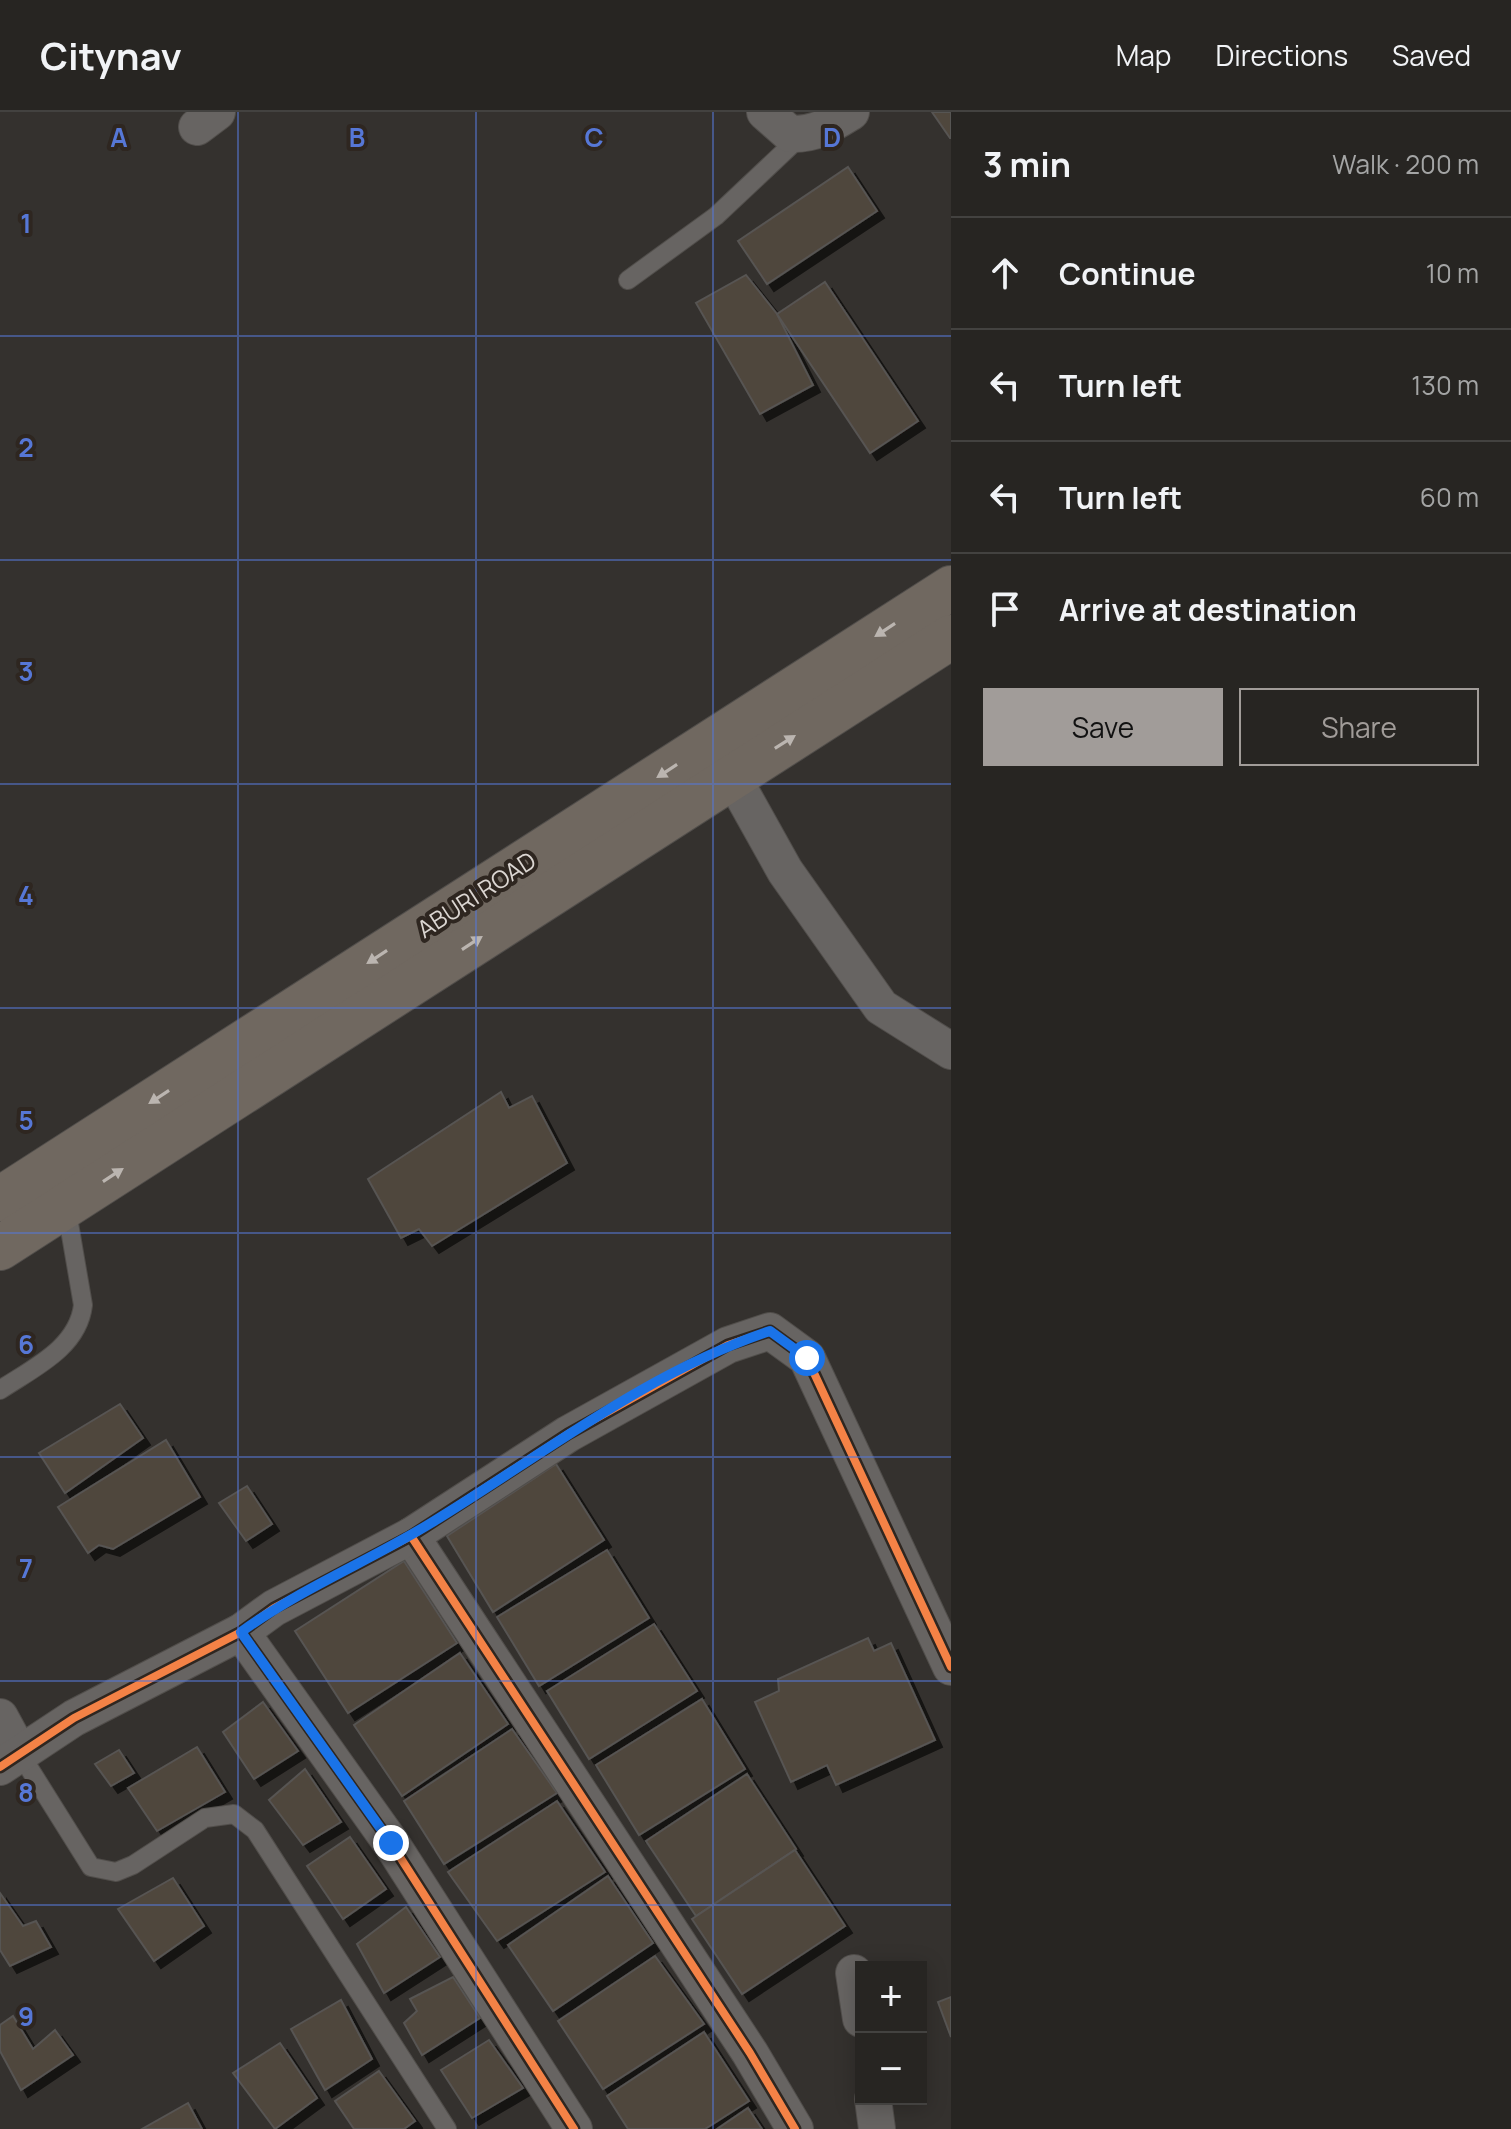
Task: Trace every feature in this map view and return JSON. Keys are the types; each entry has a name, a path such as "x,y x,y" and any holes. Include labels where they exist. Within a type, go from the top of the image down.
{"highway":[{"name":"ABURI ROAD","path":"0,1199 951,588"},
{"name":"ABURI ROAD","path":"0,1248 951,637"}],"street":[{"path":"765,112 790,134 822,130 851,112"},
{"path":"732,776 785,871 881,1007 951,1051"},
{"path":"0,1717 9,1759 74,1718 241,1632 274,1608 411,1536 568,1434 728,1345 770,1331 807,1358 951,1667"},
{"path":"411,1536 750,2053 795,2129"},
{"path":"241,1632 391,1843 574,2129"},
{"path":"854,1973 855,1980"},
{"path":"874,2105 877,2129"}],"lane":[{"path":"628,280 716,216 803,134"},
{"path":"0,1390 66,1345 82,1318 83,1305 66,1206"},
{"path":"9,1759 91,1867 116,1872 133,1865 205,1818 234,1814 255,1830 447,2129"}],"building":[{"path":"932,112 951,112 951,138 950,138"},
{"path":"848,167 877,211 767,284 738,241"},
{"path":"746,275 777,314 813,385 760,414 696,303"},
{"path":"825,282 918,421 870,453 777,314"},
{"path":"501,1092 509,1108 532,1096 567,1163 432,1246 419,1229 401,1238 368,1179"},
{"path":"120,1404 143,1438 65,1493 39,1453"},
{"path":"166,1440 200,1497 113,1549 99,1545 88,1553 58,1507"},
{"path":"556,1464 604,1540 493,1612 447,1536"},
{"path":"247,1486 272,1524 246,1541 219,1503"},
{"path":"607,1550 649,1618 539,1686 497,1617"},
{"path":"404,1561 457,1643 348,1713 295,1631"},
{"path":"654,1624 697,1691 589,1759 547,1691"},
{"path":"868,1638 874,1651 891,1643 935,1740 836,1785 827,1765 791,1782 755,1702 779,1691 778,1679"},
{"path":"460,1653 508,1724 402,1796 354,1725"},
{"path":"702,1699 745,1769 639,1835 596,1765"},
{"path":"263,1702 298,1751 254,1779 223,1732"},
{"path":"512,1729 557,1793 444,1864 404,1801"},
{"path":"197,1747 225,1792 157,1831 128,1788"},
{"path":"119,1750 134,1773 111,1786 95,1764"},
{"path":"305,1769 341,1822 303,1845 269,1800"},
{"path":"747,1774 796,1849 696,1916 646,1841"},
{"path":"557,1801 605,1872 497,1941 448,1872"},
{"path":"350,1837 386,1889 343,1919 307,1866"},
{"path":"795,1850 845,1926 742,1994 692,1919"},
{"path":"608,1876 653,1943 553,2011 508,1945"},
{"path":"173,1878 204,1926 154,1961 118,1909"},
{"path":"0,1893 23,1926 36,1921 51,1947 10,1966 0,1950"},
{"path":"406,1907 440,1957 384,1993 357,1944"},
{"path":"655,1956 704,2024 603,2089 558,2021"},
{"path":"453,1977 480,2018 422,2055 404,2023 417,2011 410,1999"},
{"path":"951,1997 951,2037 938,2002"},
{"path":"341,2000 372,2059 325,2090 291,2029"},
{"path":"13,2016 33,2049 55,2030 73,2055 21,2090 0,2051 0,2025"},
{"path":"704,2032 749,2101 705,2129 628,2129 607,2096"},
{"path":"489,2040 523,2088 472,2118 441,2070"},
{"path":"280,2043 317,2098 275,2129 233,2073"},
{"path":"379,2071 415,2121 404,2129 354,2129 335,2101"},
{"path":"188,2103 202,2129 142,2129"},
{"path":"748,2108 762,2129 717,2129"}],"cycle path":[{"path":"0,1767 74,1718 241,1632 274,1608 411,1536 568,1434 728,1345 770,1331 807,1358 951,1667"},
{"path":"411,1536 750,2053 795,2129"},
{"path":"241,1632 391,1843 574,2129"}],"route":[{"path":"391,1843 241,1632 274,1608 411,1536 568,1434 728,1345 770,1331 807,1358"}]}
